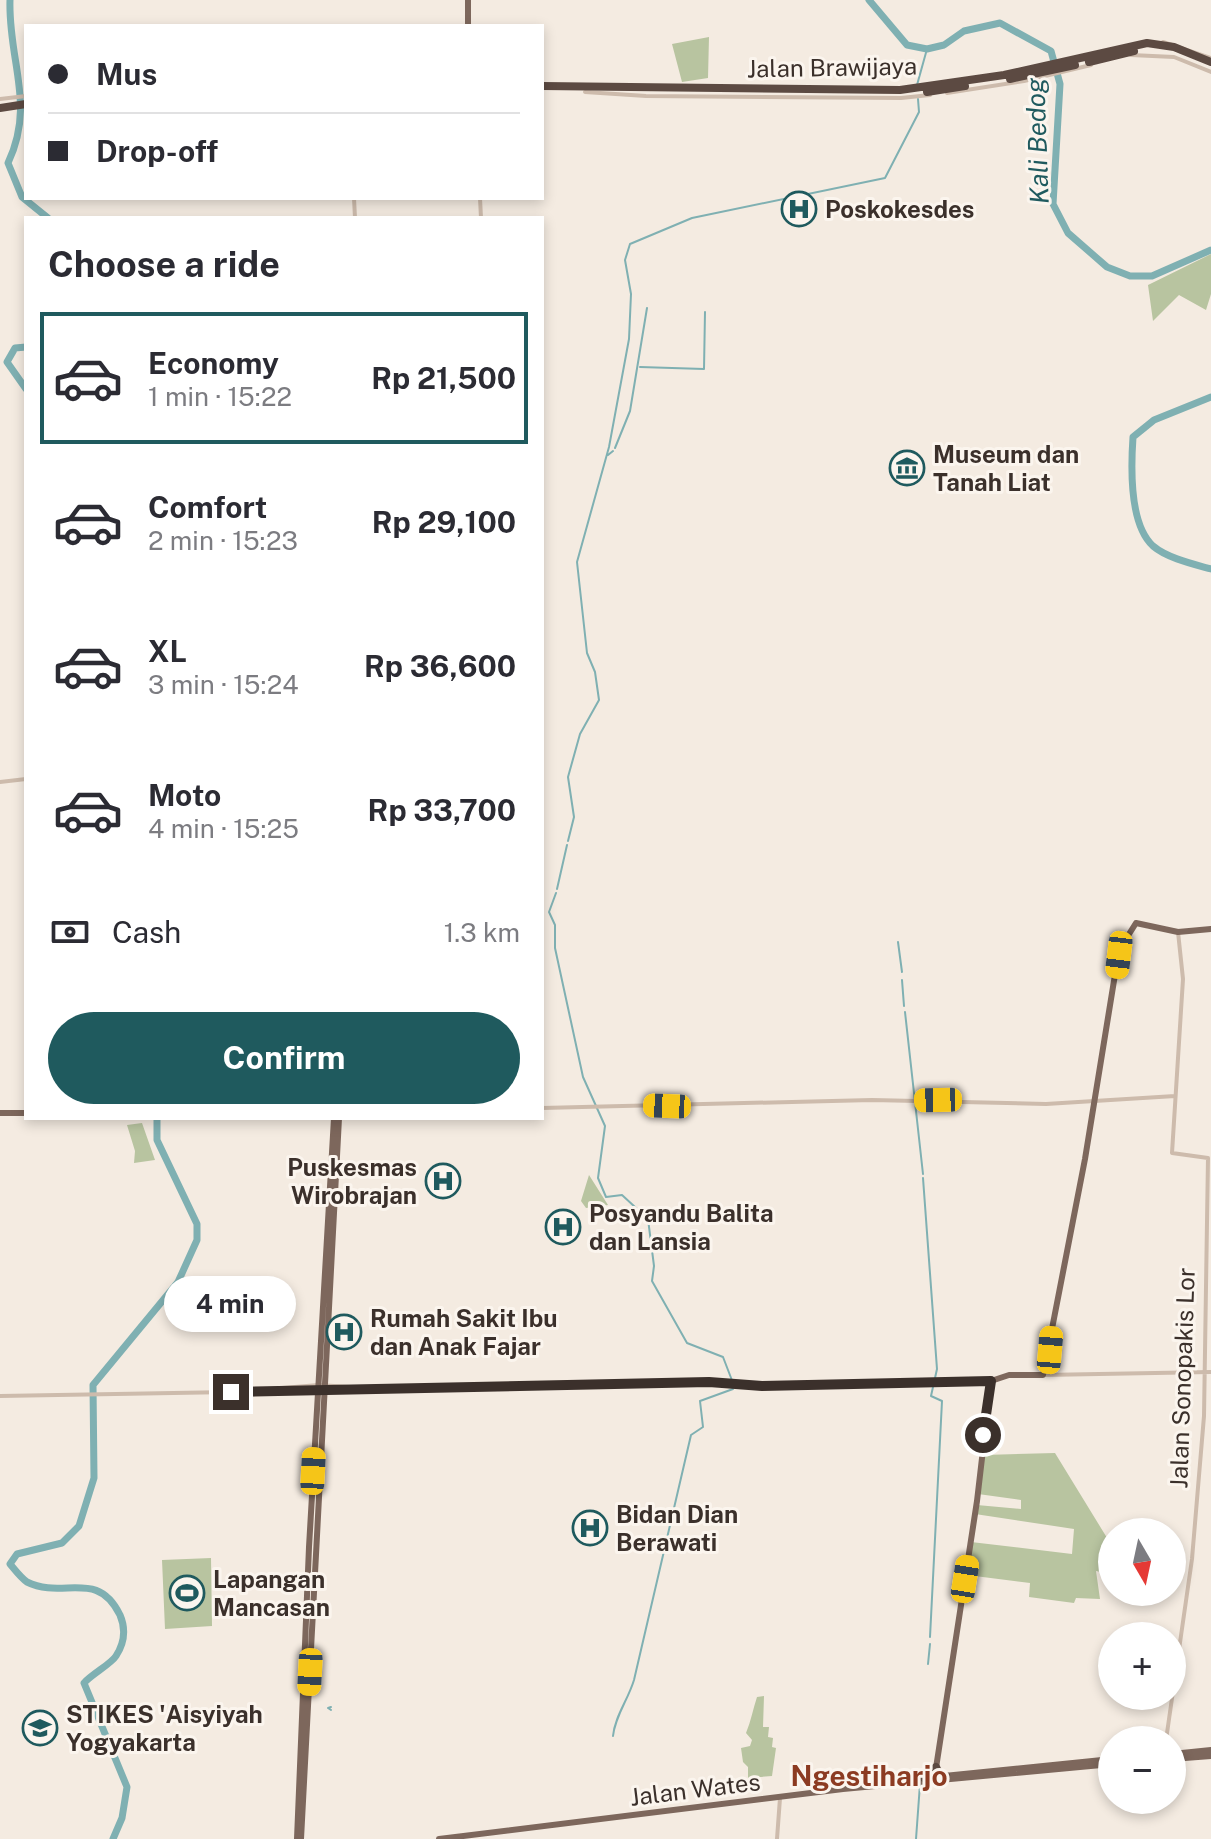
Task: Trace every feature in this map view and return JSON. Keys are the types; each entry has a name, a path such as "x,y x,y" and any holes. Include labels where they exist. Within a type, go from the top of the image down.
{"highway":[{"name":"Jalan Brawijaya","path":"544,87 585,92 901,95 1134,51 1157,50 1211,65"},
{"path":"934,88 1049,68"},
{"name":"Jalan Brawijaya","path":"544,87 934,88"},
{"path":"3,105 24,102"},
{"path":"932,1776 939,1773 946,1776"}],"main road":[{"path":"468,0 468,24"},
{"path":"932,1776 977,1501 991,1381 1009,1375 1043,1375 1121,947 1136,923 1178,932 1211,929"},
{"path":"0,1113 24,1113"},
{"path":"299,1839 336,1120"},
{"path":"1186,1755 1208,1753"},
{"name":"Jalan Wates","path":"439,1839 874,1786 932,1776 1098,1763"},
{"name":"Jalan Wates","path":"946,1776 1098,1763"}],"street":[{"path":"934,88 1049,68"},
{"path":"0,782 24,779"},
{"path":"544,1108 917,1100 1046,1104 1175,1096 1183,979 1178,932"},
{"name":"Jalan Sonopakis Lor","path":"1168,1726 1192,1559 1204,1373 1208,1158 1172,1153 1175,1096"},
{"path":"1043,1375 1211,1372"},
{"path":"0,1396 709,1382 762,1386 991,1381"},
{"path":"777,1839 780,1796"}],"green space":[{"path":"709,37 708,78 682,82 672,44"},
{"path":"1211,254 1211,294 1206,310 1179,295 1153,321 1148,285"},
{"path":"142,1123 155,1160 134,1163 135,1151 127,1125"},
{"path":"589,1175 608,1205 586,1208 581,1201"},
{"path":"1055,1453 1098,1523 1098,1599 1076,1598 1074,1603 1029,1597 1030,1583 967,1575 971,1542 1072,1554 1074,1529 975,1514 977,1505 1021,1509 1021,1500 978,1494 984,1455"},
{"name":"Lapangan Mancasan","path":"211,1558 212,1626 165,1629 162,1560"},
{"path":"764,1696 763,1727 769,1727 768,1737 773,1738 772,1747 776,1748 772,1776 748,1778 748,1767 743,1762 741,1748 750,1746 752,1740 746,1733 757,1697"}],"waterway":[{"path":"10,0 20,121 8,163 24,199"},
{"name":"Kali Bedog","path":"869,0 907,45 927,49 944,45 964,31 1000,23 1051,51 1060,84 1053,204 1068,233 1107,267 1130,276 1152,276 1211,250"},
{"path":"917,85 927,49"},
{"path":"568,841 574,817 568,777 580,734 599,700 595,672 587,653 577,562 609,447 629,339 631,294 625,260 630,244 692,218 885,178 919,112 918,99"},
{"path":"26,200 46,216"},
{"path":"615,448 630,411 647,308"},
{"path":"640,367 704,369 705,312"},
{"path":"24,347 15,348 7,362 24,386"},
{"name":"Kali Bedog","path":"1211,397 1154,420 1133,437 1132,463 1133,494 1139,524 1145,536 1165,554 1211,569"},
{"path":"608,455 613,451"},
{"path":"557,889 567,845"},
{"path":"556,893 549,912 555,925 555,948 583,1077 605,1126 598,1178 606,1197 622,1195 648,1219 654,1266 652,1281 687,1343 723,1357 733,1383"},
{"path":"898,942 902,972"},
{"path":"902,980 904,1006"},
{"path":"905,1012 923,1174"},
{"path":"113,1839 122,1818 127,1787 84,1683 119,1651 124,1636 120,1615 101,1593 90,1589 40,1587 27,1582 10,1564 17,1554 62,1543 79,1526 94,1478 93,1385 178,1282 197,1240 197,1224 157,1140 157,1120"},
{"path":"923,1178 937,1369 931,1396 942,1401 930,1637"},
{"path":"613,1736 634,1680 691,1435 703,1427 700,1401 733,1389"},
{"path":"928,1664 930,1644"},
{"path":"331,1707 328,1708 331,1710"},
{"path":"916,1839 920,1784"}],"place":[{"name":"Poskokesdes","path":"799,209"},
{"name":"Museum dan Tanah Liat","path":"907,468"},
{"name":"Puskesmas Wirobrajan","path":"443,1181"},
{"name":"Posyandu Balita dan Lansia","path":"563,1227"},
{"name":"Rumah Sakit Ibu dan Anak Fajar","path":"344,1332"},
{"name":"Bidan Dian Berawati","path":"590,1528"},
{"name":"Lapangan Mancasan","path":"187,1593"},
{"name":"STIKES 'Aisyiyah Yogyakarta","path":"40,1728"}],"district":[{"name":"Ngestiharjo","path":"869,1775"}],"route":[{"path":"231,1392 709,1382 775,1386 790,1383 991,1381 983,1435"}]}
